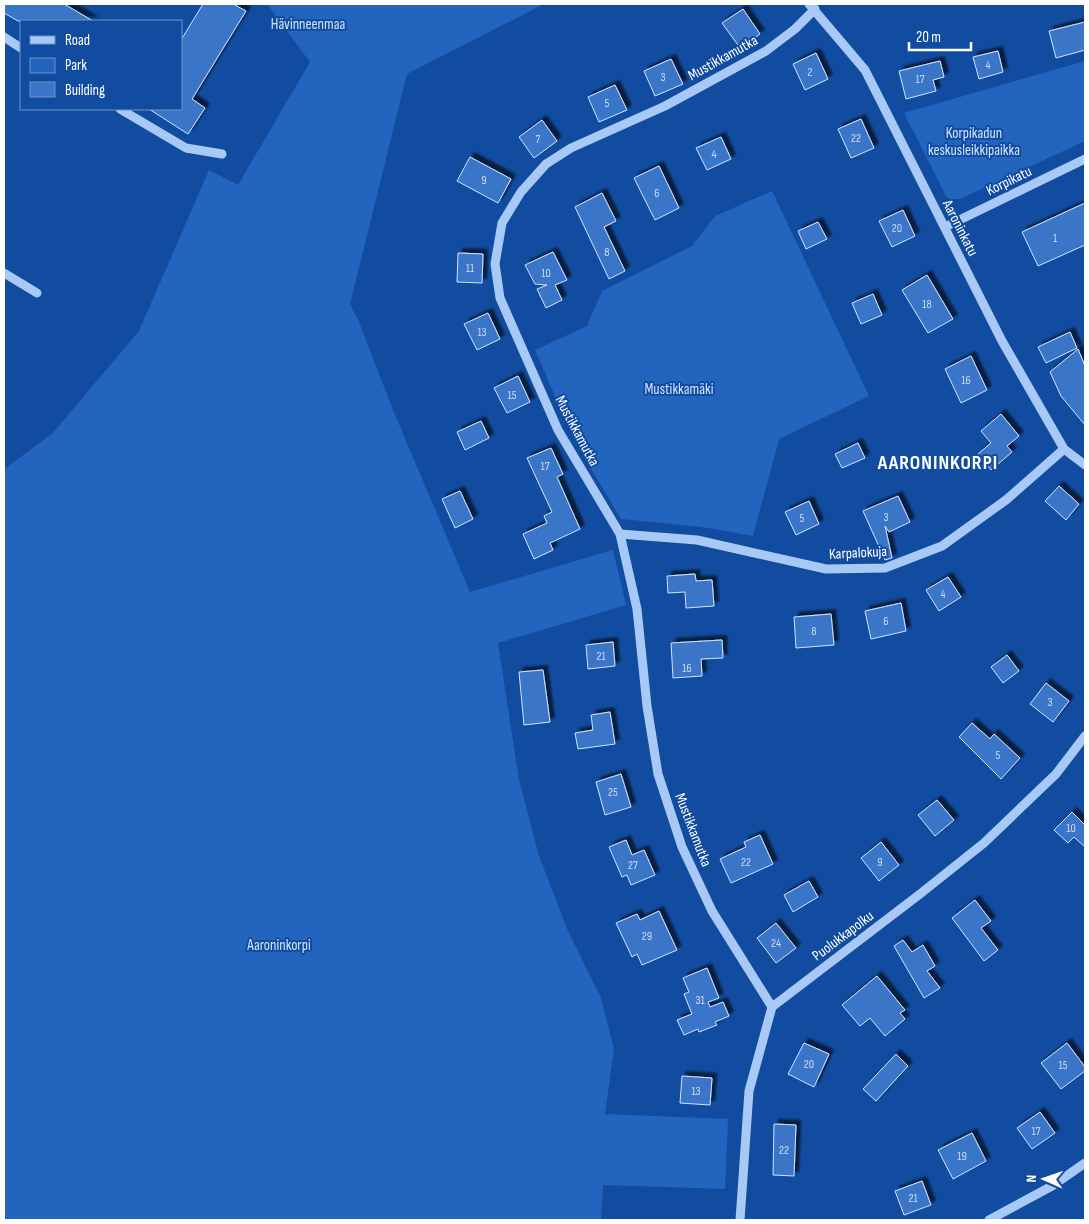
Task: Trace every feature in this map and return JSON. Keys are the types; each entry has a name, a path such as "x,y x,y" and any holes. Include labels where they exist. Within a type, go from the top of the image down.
{"street":[{"name":"Aaroninkatu","path":"812,6 865,70 1002,341 1064,449 1085,465"},
{"name":"Mustikkamutka","path":"772,1007 712,911 682,847 658,774 647,706 637,609 620,534 558,430 500,298 494,264 502,223 521,192 546,164 571,148 665,106 766,51 795,29 812,6"},
{"path":"4,38 20,47"},
{"path":"122,110 186,148 222,154"},
{"name":"Korpikatu","path":"945,227 1085,159"},
{"path":"4,273 37,293"},
{"name":"Karpalokuja","path":"620,534 697,540 826,569 886,568 942,546 1006,500 1064,449"},
{"name":"Puolukkapolku","path":"772,1007 984,843 1056,774 1085,736"},
{"path":"740,1220 749,1091 772,1007"},
{"path":"989,1220 1052,1186 1085,1163"}],"green space":[{"name":"Aaroninkorpi","path":"267,4 544,4 407,74 350,304 470,592 613,550 626,605 498,643 519,780 539,856 568,931 601,998 614,1049 605,1114 728,1119 725,1189 603,1185 601,1220 4,1220 4,469 52,434 139,331 209,170 238,185 310,62"},
{"name":"Korpikadun keskusleikkipaikka","path":"1085,61 1085,141 960,199 950,199 946,196 904,113"},
{"name":"Mustikkamäki","path":"772,191 869,396 779,439 753,536 702,527 621,519 590,467 564,417 535,350 587,326 602,291 692,246 715,216"}],"building":[{"path":"4,4 64,4 91,20 18,21 4,13"},
{"path":"203,4 233,4 246,11 192,99 205,108 188,134 151,110 182,110 182,38"},
{"path":"743,9 760,34 740,48 722,23"},
{"path":"1085,22 1085,50 1056,58 1049,31"},
{"path":"998,51 1003,72 979,79 973,57"},
{"path":"816,53 828,79 805,90 793,64"},
{"path":"671,59 683,84 655,96 644,71"},
{"path":"940,61 944,77 933,80 936,91 906,99 899,71"},
{"path":"615,85 627,110 599,122 588,97"},
{"path":"861,119 874,148 851,158 838,129"},
{"path":"542,120 557,141 534,158 519,137"},
{"path":"721,137 731,159 707,170 696,148"},
{"path":"470,157 511,179 498,203 457,181"},
{"path":"659,166 679,208 655,220 634,178"},
{"path":"602,193 616,221 604,227 625,271 609,279 575,207"},
{"path":"1085,203 1085,245 1038,266 1022,232"},
{"path":"903,210 915,236 892,247 879,221"},
{"path":"818,222 827,239 806,249 798,231"},
{"path":"553,252 567,280 555,285 562,300 546,308 537,289 547,285 535,284 525,265"},
{"path":"458,253 483,254 482,283 457,282"},
{"path":"927,275 953,319 928,333 902,290"},
{"path":"873,294 882,315 861,324 852,303"},
{"path":"488,313 500,339 477,350 464,324"},
{"path":"1070,332 1077,348 1046,363 1038,347"},
{"path":"1078,349 1085,366 1085,425 1061,396 1050,372"},
{"path":"971,356 987,390 961,403 945,369"},
{"path":"518,376 530,402 507,413 494,388"},
{"path":"1001,414 1019,436 1007,446 1012,452 991,470 978,454 991,443 981,431"},
{"path":"481,421 489,438 465,450 457,432"},
{"path":"858,443 865,458 842,468 835,454"},
{"path":"551,448 563,474 557,477 580,529 550,543 553,550 534,559 523,534 547,523 544,516 552,512 527,458"},
{"path":"1059,486 1079,504 1066,520 1045,501"},
{"path":"460,491 473,519 455,528 442,499"},
{"path":"898,496 910,522 889,532 885,526 892,558 885,560 863,511"},
{"path":"809,501 819,524 796,535 785,512"},
{"path":"695,574 696,581 712,580 714,606 686,608 685,592 668,593 667,576"},
{"path":"948,577 961,597 939,611 926,590"},
{"path":"901,603 906,631 871,639 865,611"},
{"path":"831,614 834,645 796,648 794,617"},
{"path":"722,640 723,658 701,659 702,676 673,678 671,643"},
{"path":"613,642 615,666 588,669 586,645"},
{"path":"1007,655 1019,671 1003,683 991,667"},
{"path":"543,670 550,722 524,725 519,672"},
{"path":"1046,683 1069,701 1053,722 1030,704"},
{"path":"610,712 615,744 578,749 575,733 593,730 591,715"},
{"path":"972,723 990,739 994,734 1020,758 1001,779 959,737"},
{"path":"621,774 631,807 605,815 596,782"},
{"path":"937,800 954,820 935,836 918,815"},
{"path":"1072,812 1085,825 1085,847 1074,837 1068,843 1054,830"},
{"path":"760,835 773,864 731,883 720,859 746,847 744,842"},
{"path":"626,840 632,855 644,850 655,875 631,885 627,875 622,877 609,847"},
{"path":"881,842 899,865 879,881 861,858"},
{"path":"809,881 818,897 793,912 784,895"},
{"path":"975,900 991,921 981,928 998,950 984,961 952,918"},
{"path":"659,911 677,950 642,965 637,954 632,957 616,923 637,914 640,920"},
{"path":"776,923 796,948 776,963 757,938"},
{"path":"903,940 912,952 923,945 935,966 927,971 940,988 924,998 894,946"},
{"path":"707,968 719,998 708,1002 710,1007 723,1002 729,1016 715,1022 717,1025 699,1032 698,1029 684,1035 677,1020 692,1014 684,994 689,992 683,978"},
{"path":"877,976 905,1010 900,1013 905,1019 885,1036 870,1018 860,1026 842,1005"},
{"path":"804,1043 829,1054 814,1087 788,1074"},
{"path":"1067,1043 1085,1067 1085,1071 1061,1089 1041,1063"},
{"path":"896,1054 908,1066 876,1101 863,1089"},
{"path":"682,1076 712,1078 710,1105 680,1103"},
{"path":"1040,1112 1055,1133 1032,1149 1017,1128"},
{"path":"774,1124 796,1125 794,1176 773,1175"},
{"path":"972,1133 986,1161 953,1179 938,1150"},
{"path":"922,1181 931,1205 904,1215 895,1191"}],"district":[{"name":"AARONINKORPI","path":"938,463"}],"park label":[{"name":"Hävinneenmaa","path":"308,24"}]}
